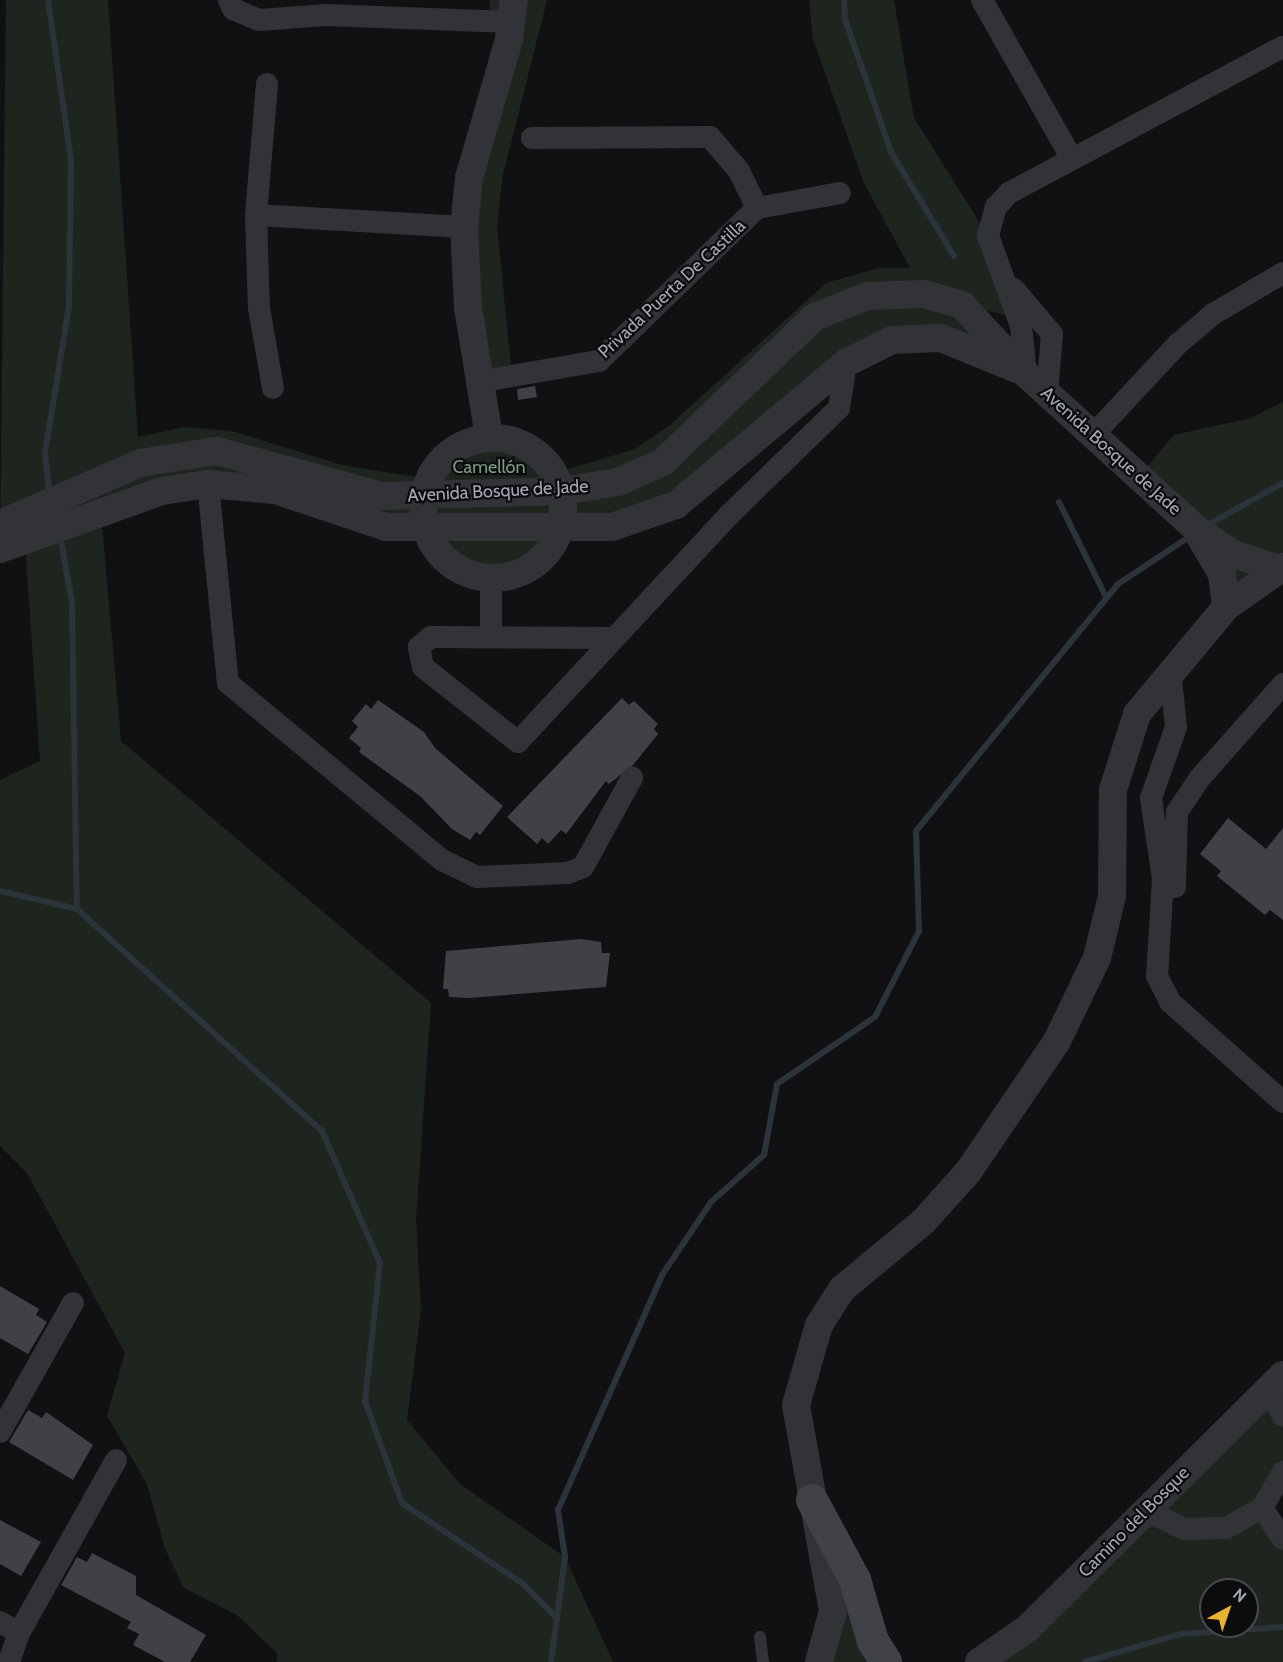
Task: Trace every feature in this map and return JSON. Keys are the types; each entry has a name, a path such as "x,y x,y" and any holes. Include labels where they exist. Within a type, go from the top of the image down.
{"main road":[{"path":"812,1500 855,1580 873,1641 886,1662"}],"street":[{"path":"229,0 233,9 259,20 326,7 417,11 513,11 472,168 464,227 477,382 489,437"},
{"path":"982,0 1072,159"},
{"path":"1036,383 1021,326 988,236 996,207 1010,193 1283,47"},
{"path":"267,84 256,215 259,308 273,388"},
{"name":"Privada Puerta De Castilla","path":"532,138 710,138 739,171 757,208"},
{"name":"Privada Puerta De Castilla","path":"477,382 599,361 757,208 840,193"},
{"path":"256,215 464,227"},
{"path":"1092,435 1178,344 1213,314 1283,273"},
{"name":"Avenida Bosque de Jade","path":"0,524 165,456 217,451 381,496 422,499 562,491 618,482 663,462 814,317 867,296 924,294 962,305 1036,383 1195,528 1231,553 1280,568"},
{"name":"Avenida Bosque de Jade","path":"0,549 170,489 208,484 275,490 356,519 424,528 560,531 612,527 676,505 846,363 892,340 940,338 1036,383"},
{"path":"614,638 431,637 419,647 423,667 518,742 614,638 839,408 846,363"},
{"path":"489,437 521,444 547,463 562,491 560,531 541,561 510,578 491,580 474,577 443,559 424,528 422,499 434,469 450,454 489,437"},
{"path":"165,456 170,489"},
{"path":"208,484 228,683 442,860 477,877 568,873 583,867 632,778"},
{"name":"Avenida Bosque de Jade","path":"1195,528 1222,574 1226,607"},
{"path":"819,1662 833,1611 796,1406 819,1325 842,1289 923,1222 968,1172 1057,1041 1097,958 1112,896 1117,779 1137,714 1170,670 1226,607 1280,568"},
{"path":"491,580 491,637"},
{"path":"1164,916 1151,798 1176,727 1170,670"},
{"path":"1280,1097 1170,1002 1157,976 1156,942 1175,888 1177,812 1283,684"},
{"path":"0,1432 73,1303"},
{"path":"1275,1382 1283,1416"},
{"name":"Camino del Bosque","path":"980,1662 1028,1628 1275,1382"},
{"path":"9,1662 10,1628 116,1460"},
{"path":"1146,1510 1184,1529 1226,1528 1262,1508 1283,1472"},
{"path":"1262,1508 1283,1539"}],"lane":[{"path":"760,1636 764,1662"}],"green space":[{"name":"Camellón","path":"6,0 108,0 138,437 185,427 232,431 342,465 428,479 458,446 489,437 521,444 555,473 635,449 670,425 826,283 879,268 910,268 864,183 813,39 809,0 894,0 914,118 988,236 1005,315 964,305 994,335 892,340 676,505 561,531 541,561 510,578 474,577 443,559 424,528 239,485 101,513 121,741 431,1003 416,1220 421,1310 407,1420 460,1484 565,1557 613,1662 277,1662 277,1653 237,1615 184,1588 165,1549 147,1484 107,1416 125,1353 27,1173 0,1146 0,780 40,761 25,543 0,549"},
{"path":"490,0 547,0 502,179 497,226 512,377 477,382 464,227 512,22 489,22"},
{"path":"1283,402 1283,567 1226,607 1222,574 1138,477 1174,435 1251,418"},
{"path":"1267,1388 1283,1416 1283,1472 1262,1508 1283,1539 1283,1662 979,1662"},
{"path":"833,1537 886,1662 819,1662"}],"building":[{"path":"535,386 537,397 518,400 517,389"},
{"path":"622,698 629,705 634,701 658,724 654,729 658,734 633,765 609,784 606,781 566,834 561,830 548,844 542,838 537,844 507,817"},
{"path":"378,700 424,732 435,748 503,806 480,835 476,832 470,840 452,829 420,796 359,752 361,748 349,738 358,727 352,721 366,704 371,709"},
{"path":"1228,818 1266,849 1283,828 1283,920 1270,910 1265,915 1217,876 1221,871 1200,854"},
{"path":"581,939 601,942 602,953 610,953 606,987 469,998 449,997 448,989 443,989 446,951"},
{"path":"0,1286 39,1309 36,1315 47,1322 28,1354 0,1338"},
{"path":"28,1410 42,1418 46,1412 93,1445 73,1480 9,1442"},
{"path":"0,1520 41,1542 21,1576 0,1564"},
{"path":"92,1553 136,1576 136,1595 206,1635 190,1662 165,1662 133,1645 139,1634 127,1628 131,1622 61,1585 77,1557 87,1562"}],"waterway":[{"path":"48,0 71,160 69,306 45,452 49,489"},
{"path":"844,0 845,19 891,152 954,256"},
{"path":"1209,524 1283,483"},
{"path":"1059,502 1106,597"},
{"path":"551,1662 565,1557 558,1510 662,1275 711,1202 764,1155 777,1084 875,1017 919,931 916,831 1118,584 1189,537"},
{"path":"61,541 72,603 77,909"},
{"path":"0,891 77,909 322,1131 380,1263 365,1401 402,1503 522,1583 557,1618"},
{"path":"1085,1662 1180,1634 1283,1627"}]}
